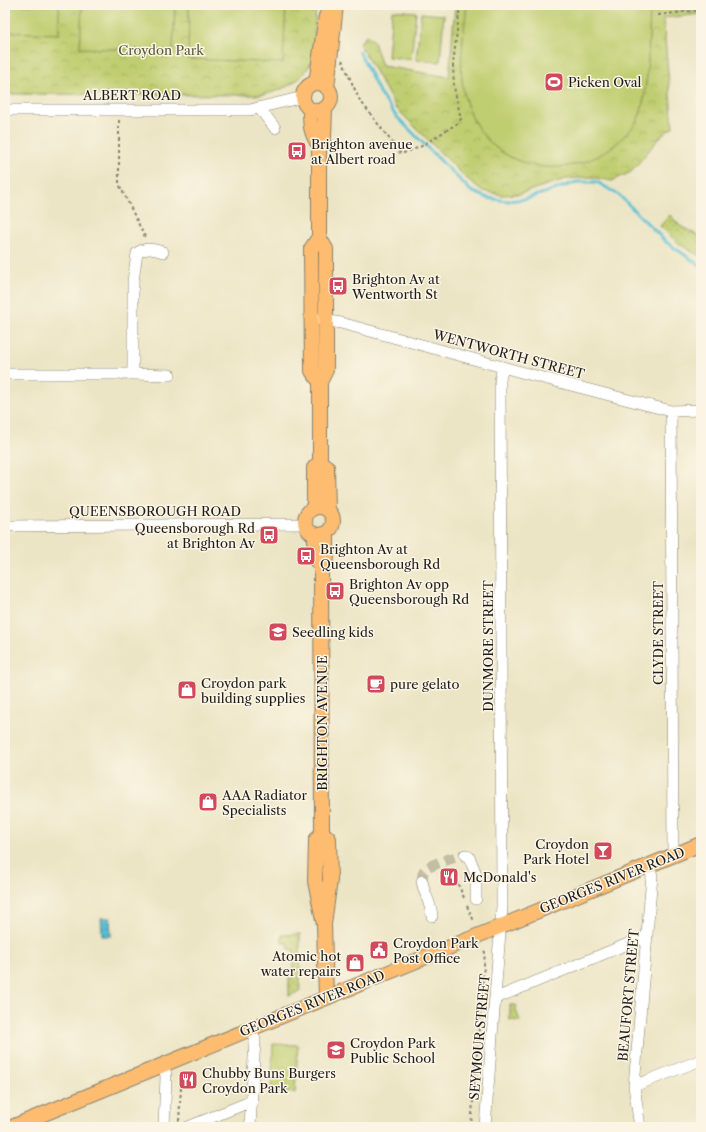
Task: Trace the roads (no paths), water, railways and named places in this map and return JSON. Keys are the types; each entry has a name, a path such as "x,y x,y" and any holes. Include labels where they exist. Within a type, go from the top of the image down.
{"main road":[{"path":"314,508 314,468 320,462 320,382 326,370 326,249 319,238 319,145 324,137 325,108 330,101 321,86 327,5"},
{"path":"321,86 336,5"},
{"path":"319,145 312,136 305,89 321,86"},
{"path":"306,103 318,110 325,108"},
{"path":"319,238 311,249 312,370 320,382"},
{"path":"315,530 306,516 314,508 321,507 328,510 327,467 320,462"},
{"name":"BRIGHTON AVENUE","path":"326,997 324,924 315,881 316,840 322,832 321,567 327,558 315,530 333,522 328,510"},
{"name":"GEORGES RIVER ROAD","path":"12,1127 500,925 701,844"}],"street":[{"name":"ALBERT ROAD","path":"5,110 250,110 306,103"},
{"path":"260,109 275,128"},
{"path":"133,374 134,265 137,253 142,250 150,249 163,252"},
{"name":"WENTWORTH STREET","path":"312,318 326,319 503,367 671,410 701,410"},
{"name":"DUNMORE STREET","path":"500,925 502,906 503,830 500,380 503,367"},
{"path":"5,374 170,375"},
{"name":"CLYDE STREET","path":"671,410 673,855"},
{"name":"QUEENSBOROUGH ROAD","path":"5,526 315,530"},
{"path":"465,855 469,857 476,874 476,900"},
{"name":"BEAUFORT STREET","path":"640,1127 634,1086 652,876 649,865"},
{"path":"422,881 424,891 431,906 432,916"},
{"name":"SEYMOUR STREET","path":"485,1127 501,938 500,925"},
{"path":"496,998 647,936"},
{"path":"250,1127 255,1040 251,1028"},
{"path":"634,1086 701,1060"},
{"path":"164,1064 166,1078 164,1127"},
{"path":"188,1127 252,1101"}],"water":[{"path":"101,918 110,918 111,936 102,936"}],"waterway":[{"path":"359,51 379,92 396,116 471,191 488,198 507,201 526,199 577,182 597,182 619,195 666,242 701,266"}],"tunnel":[{"path":"422,881 423,872 427,868 443,861 465,855"}],"place":[{"name":"Picken Oval","path":"554,82"},
{"name":"Brighton avenue at Albert road","path":"297,151"},
{"name":"Brighton Av at Wentworth St","path":"338,286"},
{"name":"Queensborough Rd at Brighton Av","path":"269,535"},
{"name":"Brighton Av at Queensborough Rd","path":"306,556"},
{"name":"Brighton Av opp Queensborough Rd","path":"335,591"},
{"name":"Seedling kids","path":"278,632"},
{"name":"pure gelato","path":"376,684"},
{"name":"Croydon park building supplies","path":"187,690"},
{"name":"AAA Radiator Specialists","path":"208,802"},
{"name":"Croydon Park Hotel","path":"603,851"},
{"name":"McDonald's","path":"449,877"},
{"name":"Croydon Park Post Office","path":"379,950"},
{"name":"Atomic hot water repairs","path":"355,963"},
{"name":"Croydon Park Public School","path":"336,1050"},
{"name":"Chubby Buns Burgers Croydon Park","path":"188,1080"}],"park label":[{"name":"Croydon Park","path":"161,50"}]}
